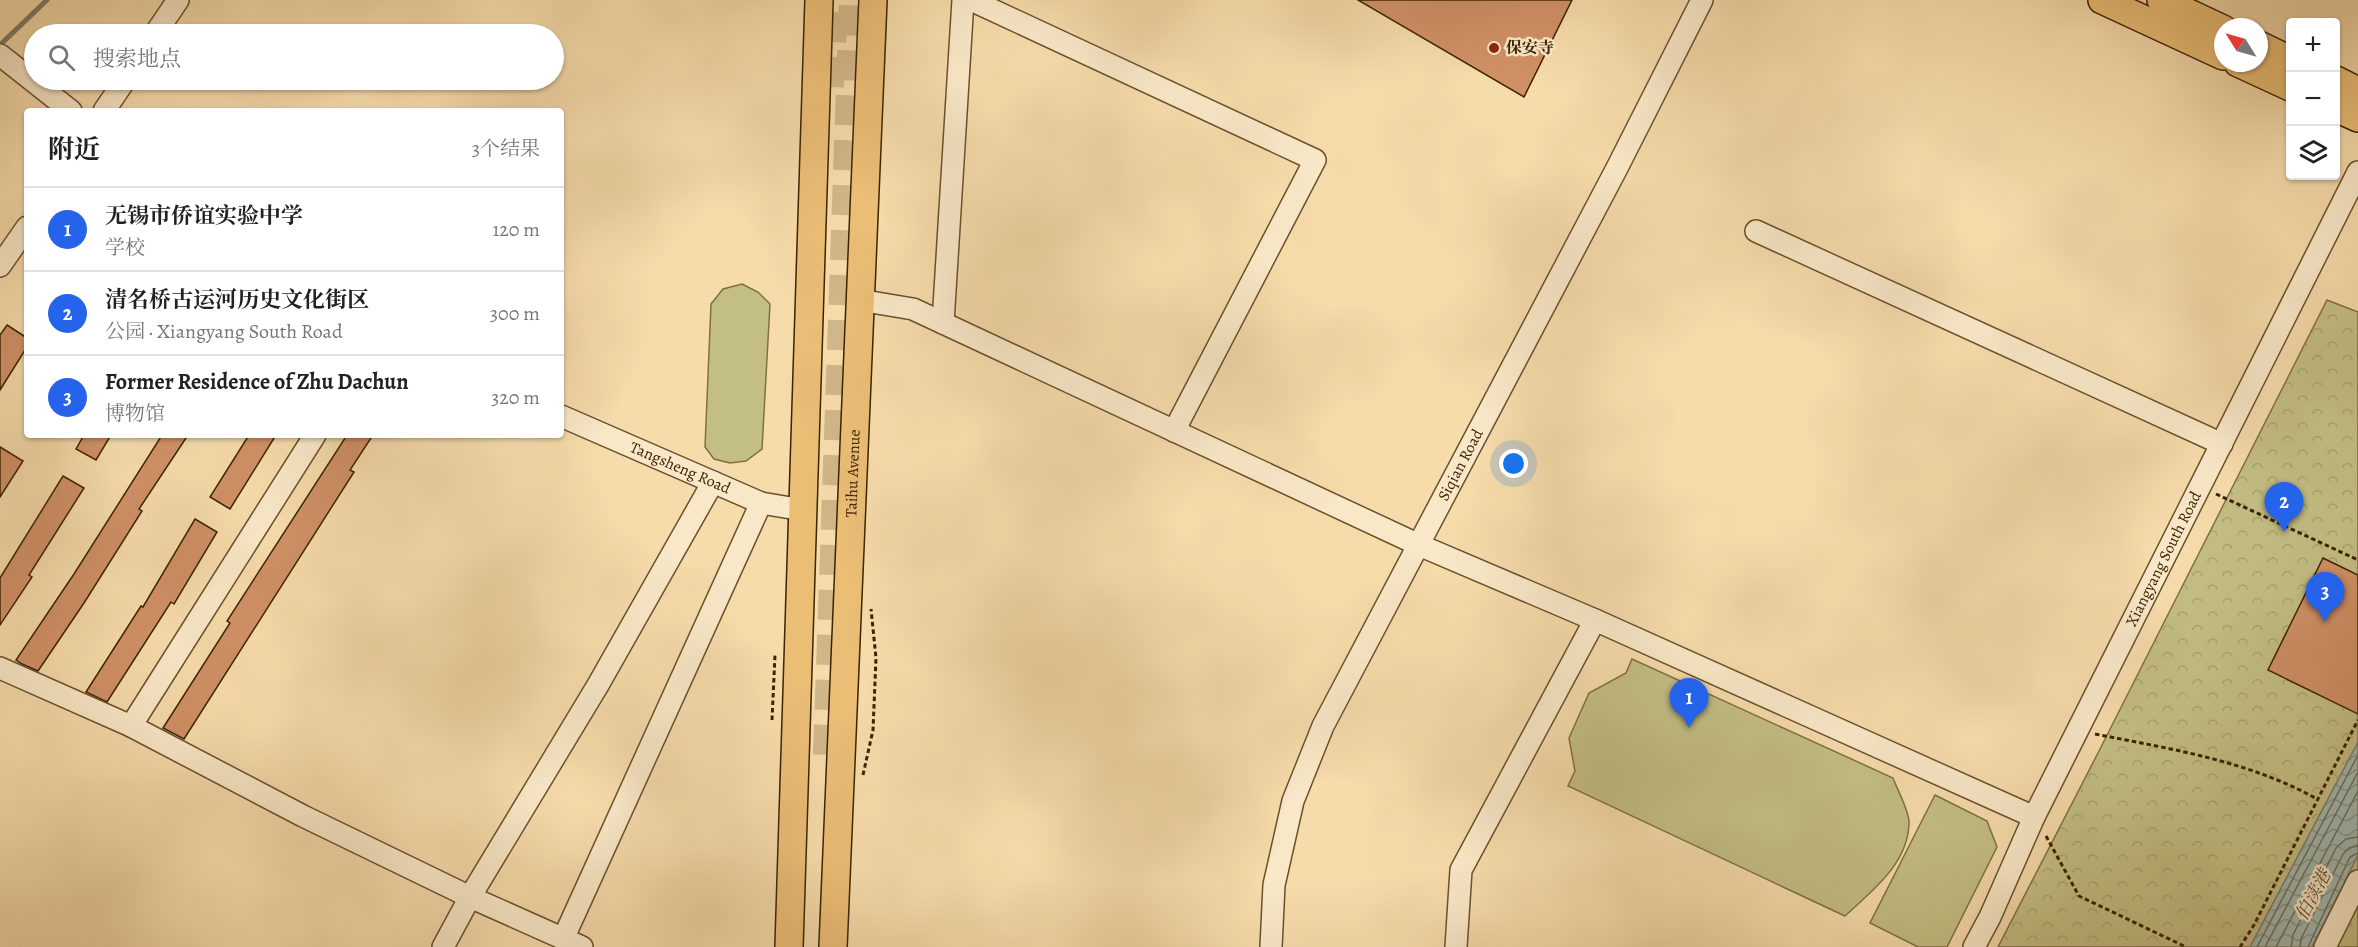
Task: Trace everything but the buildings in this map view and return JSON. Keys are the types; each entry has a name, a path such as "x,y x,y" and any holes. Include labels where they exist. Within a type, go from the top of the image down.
{"main road":[{"path":"789,947 819,0"},
{"name":"Taihu Avenue","path":"833,947 873,0"},
{"path":"2102,0 2214,52"},
{"path":"2160,0 2214,25"},
{"path":"2268,49 2286,58"},
{"path":"2258,72 2286,85"},
{"path":"2340,82 2358,91"},
{"path":"2340,110 2358,118"}],"street":[{"path":"162,24 178,0"},
{"path":"943,323 963,0"},
{"path":"971,0 1315,160 1174,431"},
{"name":"Siqian Road","path":"1271,947 1274,885 1293,801 1323,726 1617,168 1702,0"},
{"path":"7,61 24,74"},
{"path":"44,90 67,108"},
{"path":"106,108 118,90"},
{"name":"Xiangyang South Road","path":"1974,947 1990,917 2034,817 2358,172"},
{"path":"0,266 24,231"},
{"path":"1756,231 2222,444"},
{"path":"861,302 913,309 1419,545 1595,620 2034,817"},
{"name":"Tangsheng Road","path":"564,417 761,503 803,510"},
{"path":"131,726 313,438"},
{"path":"442,947 598,685 713,482"},
{"path":"0,668 131,726 303,816 470,897 573,942 761,503"},
{"path":"1456,947 1461,870 1595,620"},
{"path":"2325,947 2358,881"}],"path":[{"path":"2201,487 2358,560"},
{"path":"2240,947 2254,925 2358,720"},
{"path":"2078,731 2234,764 2286,782 2317,799"},
{"path":"2034,817 2079,896 2186,947"}],"green space":[{"path":"742,284 758,292 770,304 762,449 746,461 730,463 714,459 705,447 711,304 723,289"},
{"path":"2327,300 2358,312 2358,947 1998,947 2099,751"},
{"path":"1632,659 1893,778 1909,822 1903,850 1887,875 1845,916 1568,786 1575,771 1569,738 1589,693 1626,673"},
{"path":"1935,795 1987,821 1997,847 1947,947 1918,947 1870,923"}],"water":[{"name":"伯渎港","path":"2358,742 2358,855 2312,947 2250,947"}],"waterway":[{"path":"0,45 47,0"}],"tunnel":[{"path":"829,87 833,0"},
{"path":"828,755 854,0"}],"place":[{"name":"保安寺","path":"1494,48"},
{"name":"清名桥古运河历史文化街区","path":"2284,532"},
{"name":"Former Residence of Zhu Dachun","path":"2325,622"},
{"name":"无锡市侨谊实验中学","path":"1689,728"}]}
